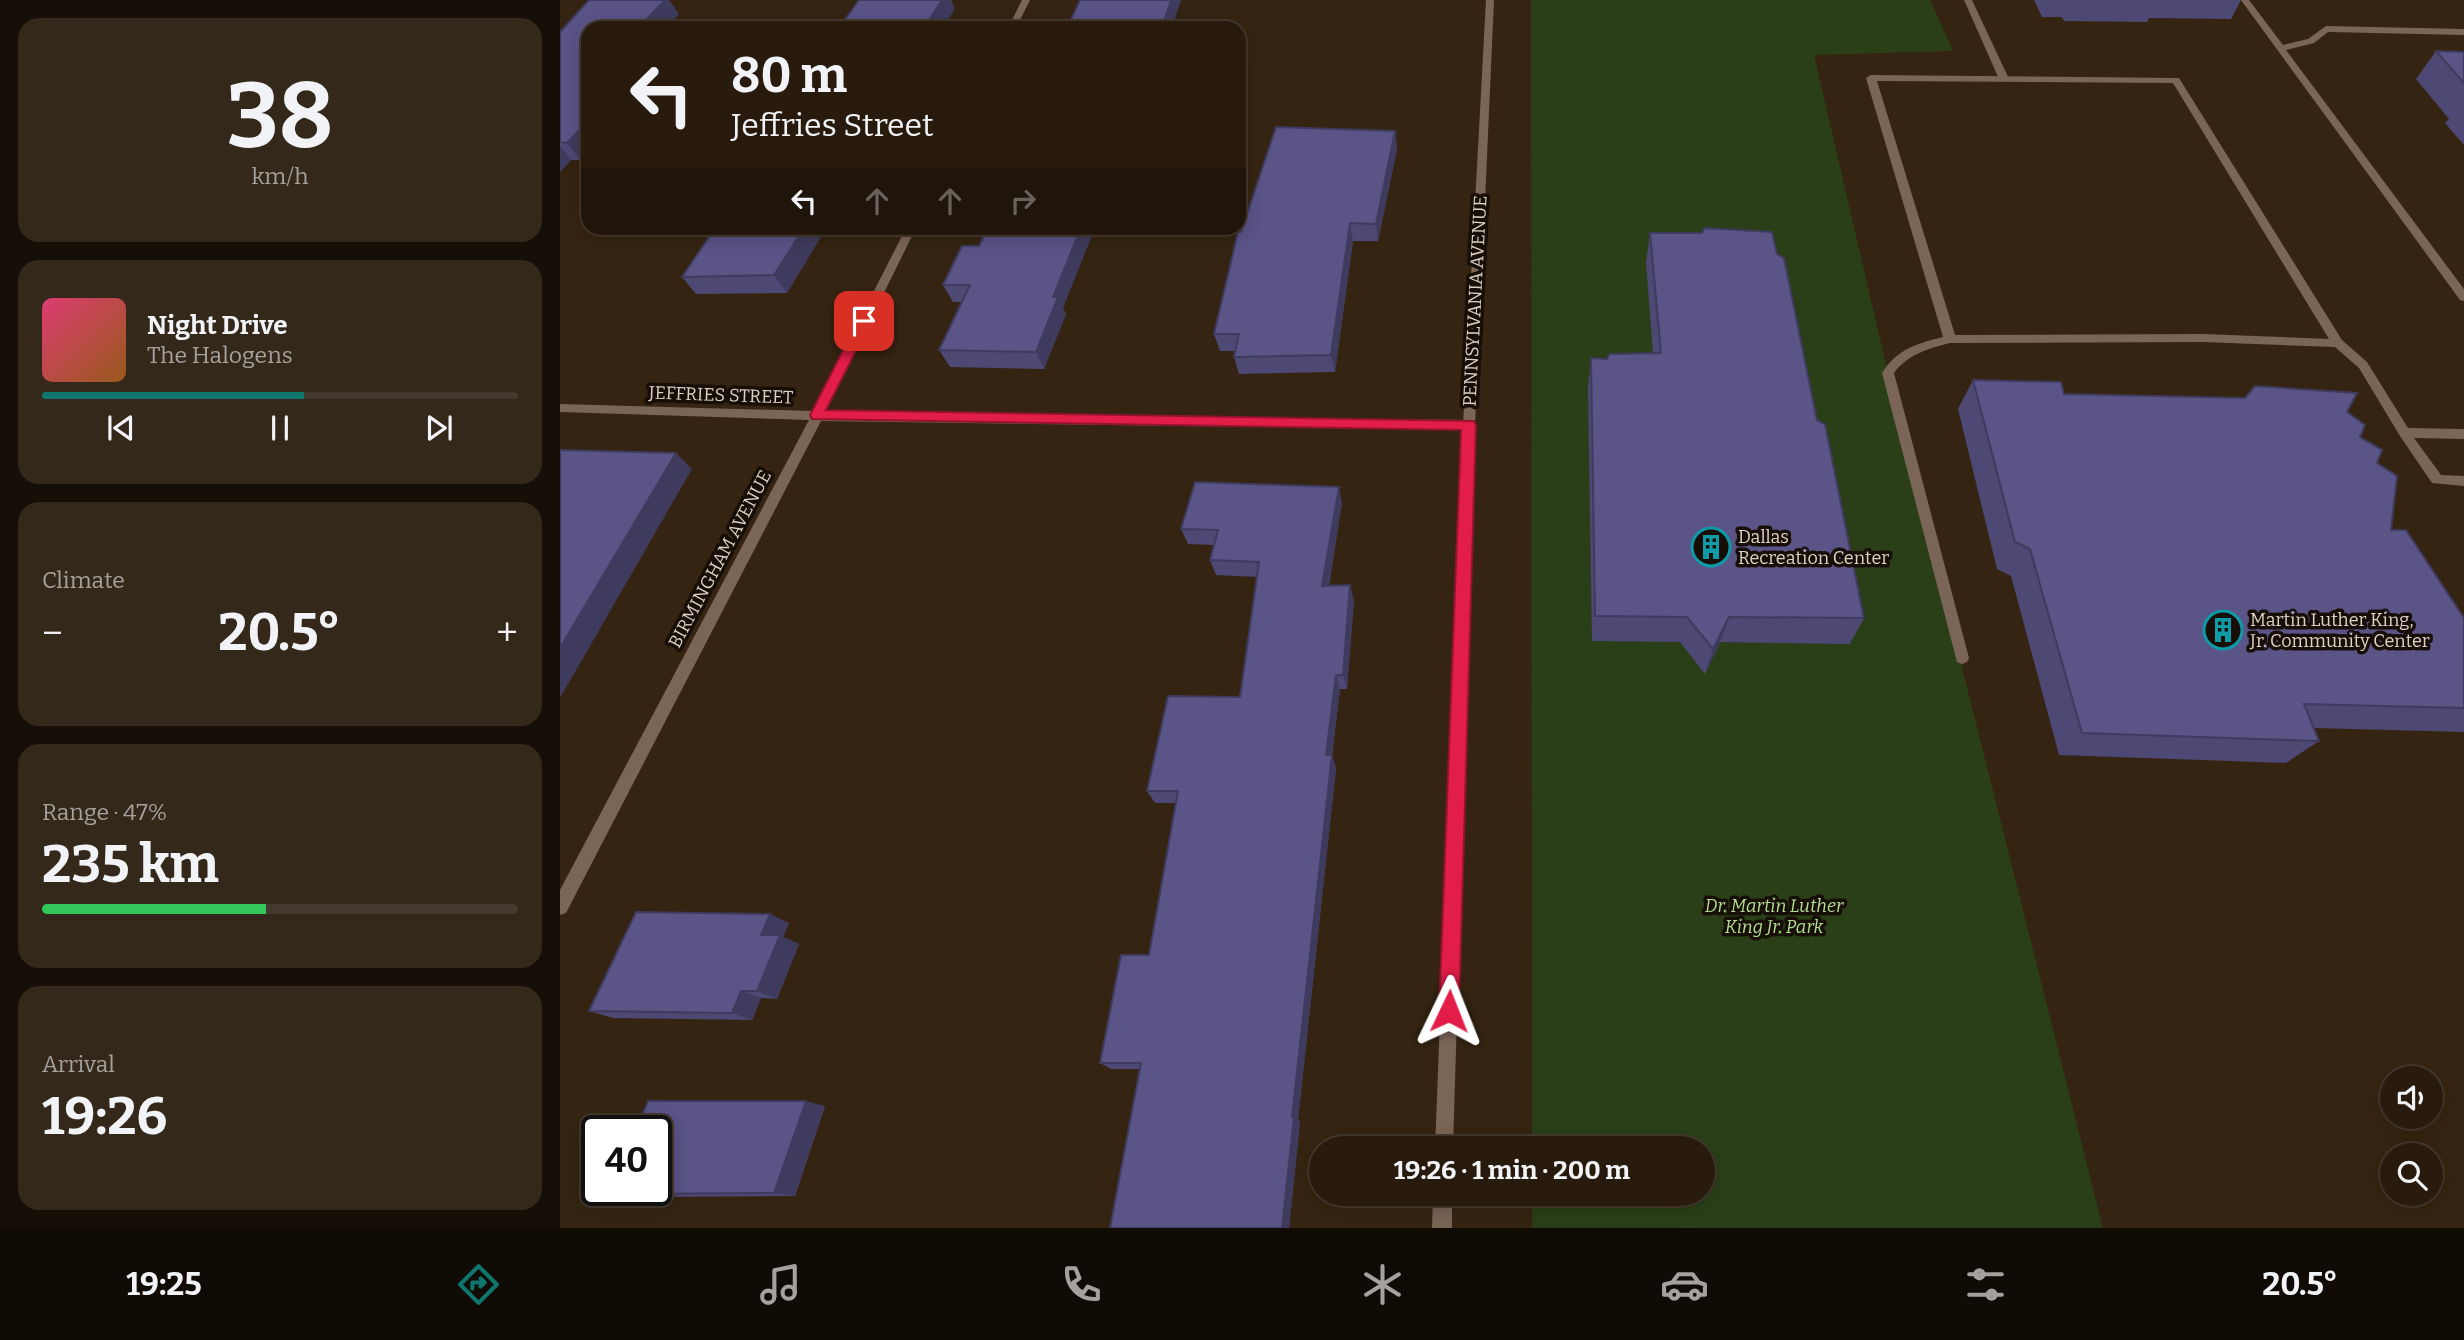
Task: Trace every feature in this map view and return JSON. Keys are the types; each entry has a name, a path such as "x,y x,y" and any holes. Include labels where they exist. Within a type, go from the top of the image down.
{"street":[{"path":"1016,21 1026,0"},
{"name":"PENNSYLVANIA AVENUE","path":"1444,1136 1469,425 1490,0"},
{"path":"1968,0 2004,79"},
{"path":"2245,0 2464,297"},
{"path":"2281,48 2306,44 2319,37 2326,29 2464,32"},
{"path":"1950,339 1871,78 2176,80 2338,343 2363,365 2404,433 2437,480 2464,481"},
{"name":"BIRMINGHAM AVENUE","path":"560,906 817,415 907,235"},
{"path":"1962,658 1888,373 1897,359 1910,349 1950,339 2203,338 2338,343"},
{"name":"JEFFRIES STREET","path":"560,408 817,415 1469,425"},
{"path":"2404,433 2464,434"},
{"path":"1442,1228 1443,1206"}],"green space":[{"name":"Dr. Martin Luther King Jr. Park","path":"1531,0 1930,0 1953,51 1814,55 1888,373 2103,1228 1532,1228 1532,1206 1715,1206 1715,1136 1532,1136"}],"building":[{"path":"589,0 665,0 645,21 581,21 581,128 567,143 560,142 560,32"},
{"path":"859,0 942,0 928,21 844,21"},
{"path":"1080,0 1171,0 1164,21 1070,21"},
{"path":"2436,51 2464,52 2464,83"},
{"path":"1276,127 1395,131 1376,224 1350,223 1331,355 1234,357 1239,334 1214,334 1237,235 1246,235 1246,217"},
{"name":"Dallas Recreation Center","path":"1704,228 1772,232 1777,254 1784,258 1817,420 1825,424 1864,618 1729,617 1713,649 1687,617 1595,616 1591,358 1607,359 1609,354 1661,353 1650,233 1702,233"},
{"path":"710,235 800,235 774,275 682,277"},
{"path":"984,235 1078,235 1053,297 1058,297 1036,352 939,350 970,285 943,285 962,246 979,246"},
{"name":"Martin Luther King, Jr. Community Center","path":"1973,380 2061,382 2064,394 2245,398 2255,386 2357,393 2347,412 2365,425 2360,437 2382,450 2377,463 2397,476 2391,530 2406,530 2464,618 2464,708 2304,704 2319,741 2082,733 2030,549 2015,542"},
{"path":"560,450 676,453 560,648"},
{"path":"1195,482 1339,487 1322,586 1350,585 1343,675 1336,675 1326,755 1332,755 1282,1228 1110,1228 1141,1063 1100,1063 1121,955 1149,955 1178,791 1147,791 1168,696 1240,697 1259,562 1210,560 1218,530 1181,529"},
{"path":"636,912 770,914 761,935 780,935 757,991 741,991 732,1013 589,1011"},
{"path":"648,1101 806,1101 774,1193 672,1194 672,1115 642,1115"}],"place":[{"name":"Dallas Recreation Center","path":"1711,547"},
{"name":"Martin Luther King, Jr. Community Center","path":"2223,630"}],"route":[{"path":"864,321 817,415 1469,425 1449,1011"}]}
